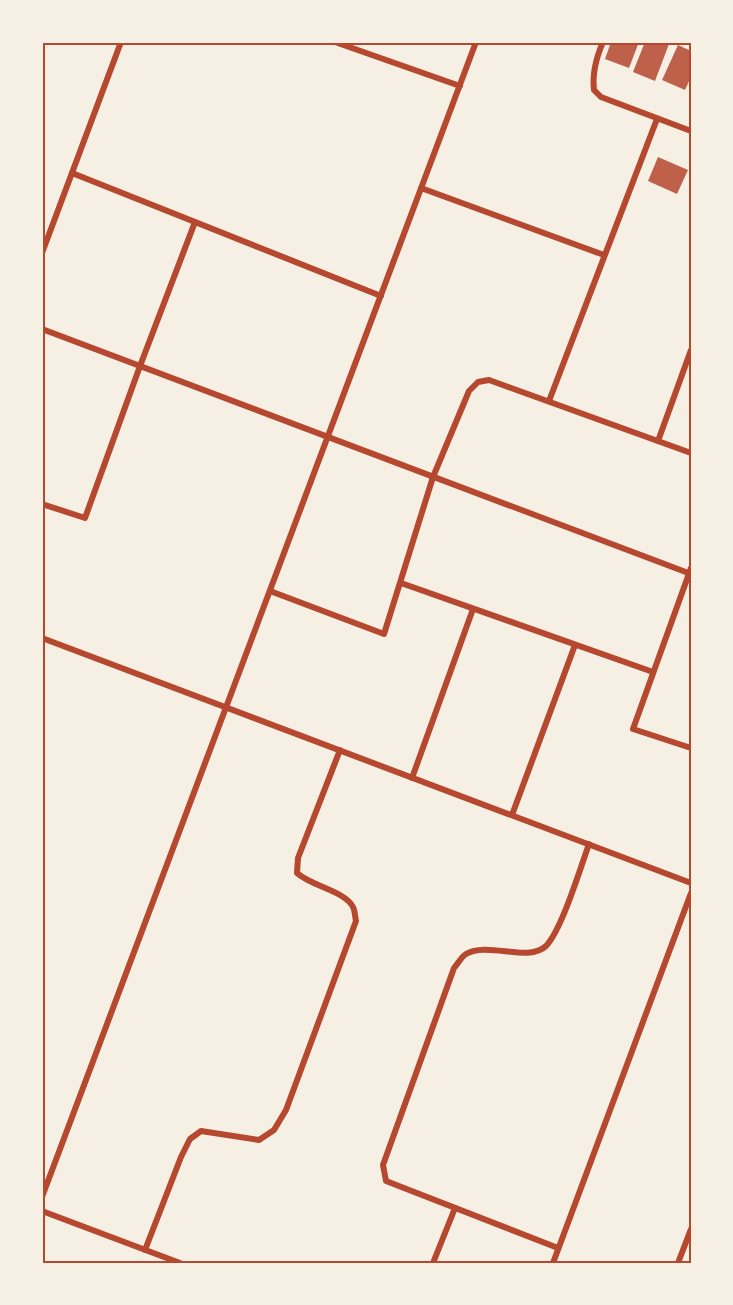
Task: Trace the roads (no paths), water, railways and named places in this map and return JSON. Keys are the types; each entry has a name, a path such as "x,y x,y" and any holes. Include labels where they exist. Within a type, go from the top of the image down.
{"street":[{"path":"42,253 121,42"},
{"path":"335,42 460,86"},
{"path":"42,1197 476,42"},
{"path":"603,42 597,57 593,79 594,90 601,97 691,131"},
{"path":"549,401 657,119"},
{"path":"72,173 381,296"},
{"path":"421,188 604,255"},
{"path":"42,504 85,518 195,222"},
{"path":"42,329 690,572 633,729 691,748"},
{"path":"658,441 691,350"},
{"path":"270,591 384,634 433,477 470,391 478,382 489,380 691,453"},
{"path":"401,583 653,672"},
{"path":"412,778 473,609"},
{"path":"42,638 691,883"},
{"path":"512,815 575,645"},
{"path":"145,1250 190,1139 201,1131 260,1140 274,1130 286,1110 356,921 354,908 346,898 306,881 297,873 298,858 339,750"},
{"path":"558,1248 386,1181 383,1165 454,968 464,955 477,950 533,952 544,947 556,932 589,844"},
{"path":"553,1263 691,893"},
{"path":"433,1263 455,1208"},
{"path":"42,1211 180,1263"},
{"path":"678,1263 691,1228"}]}
